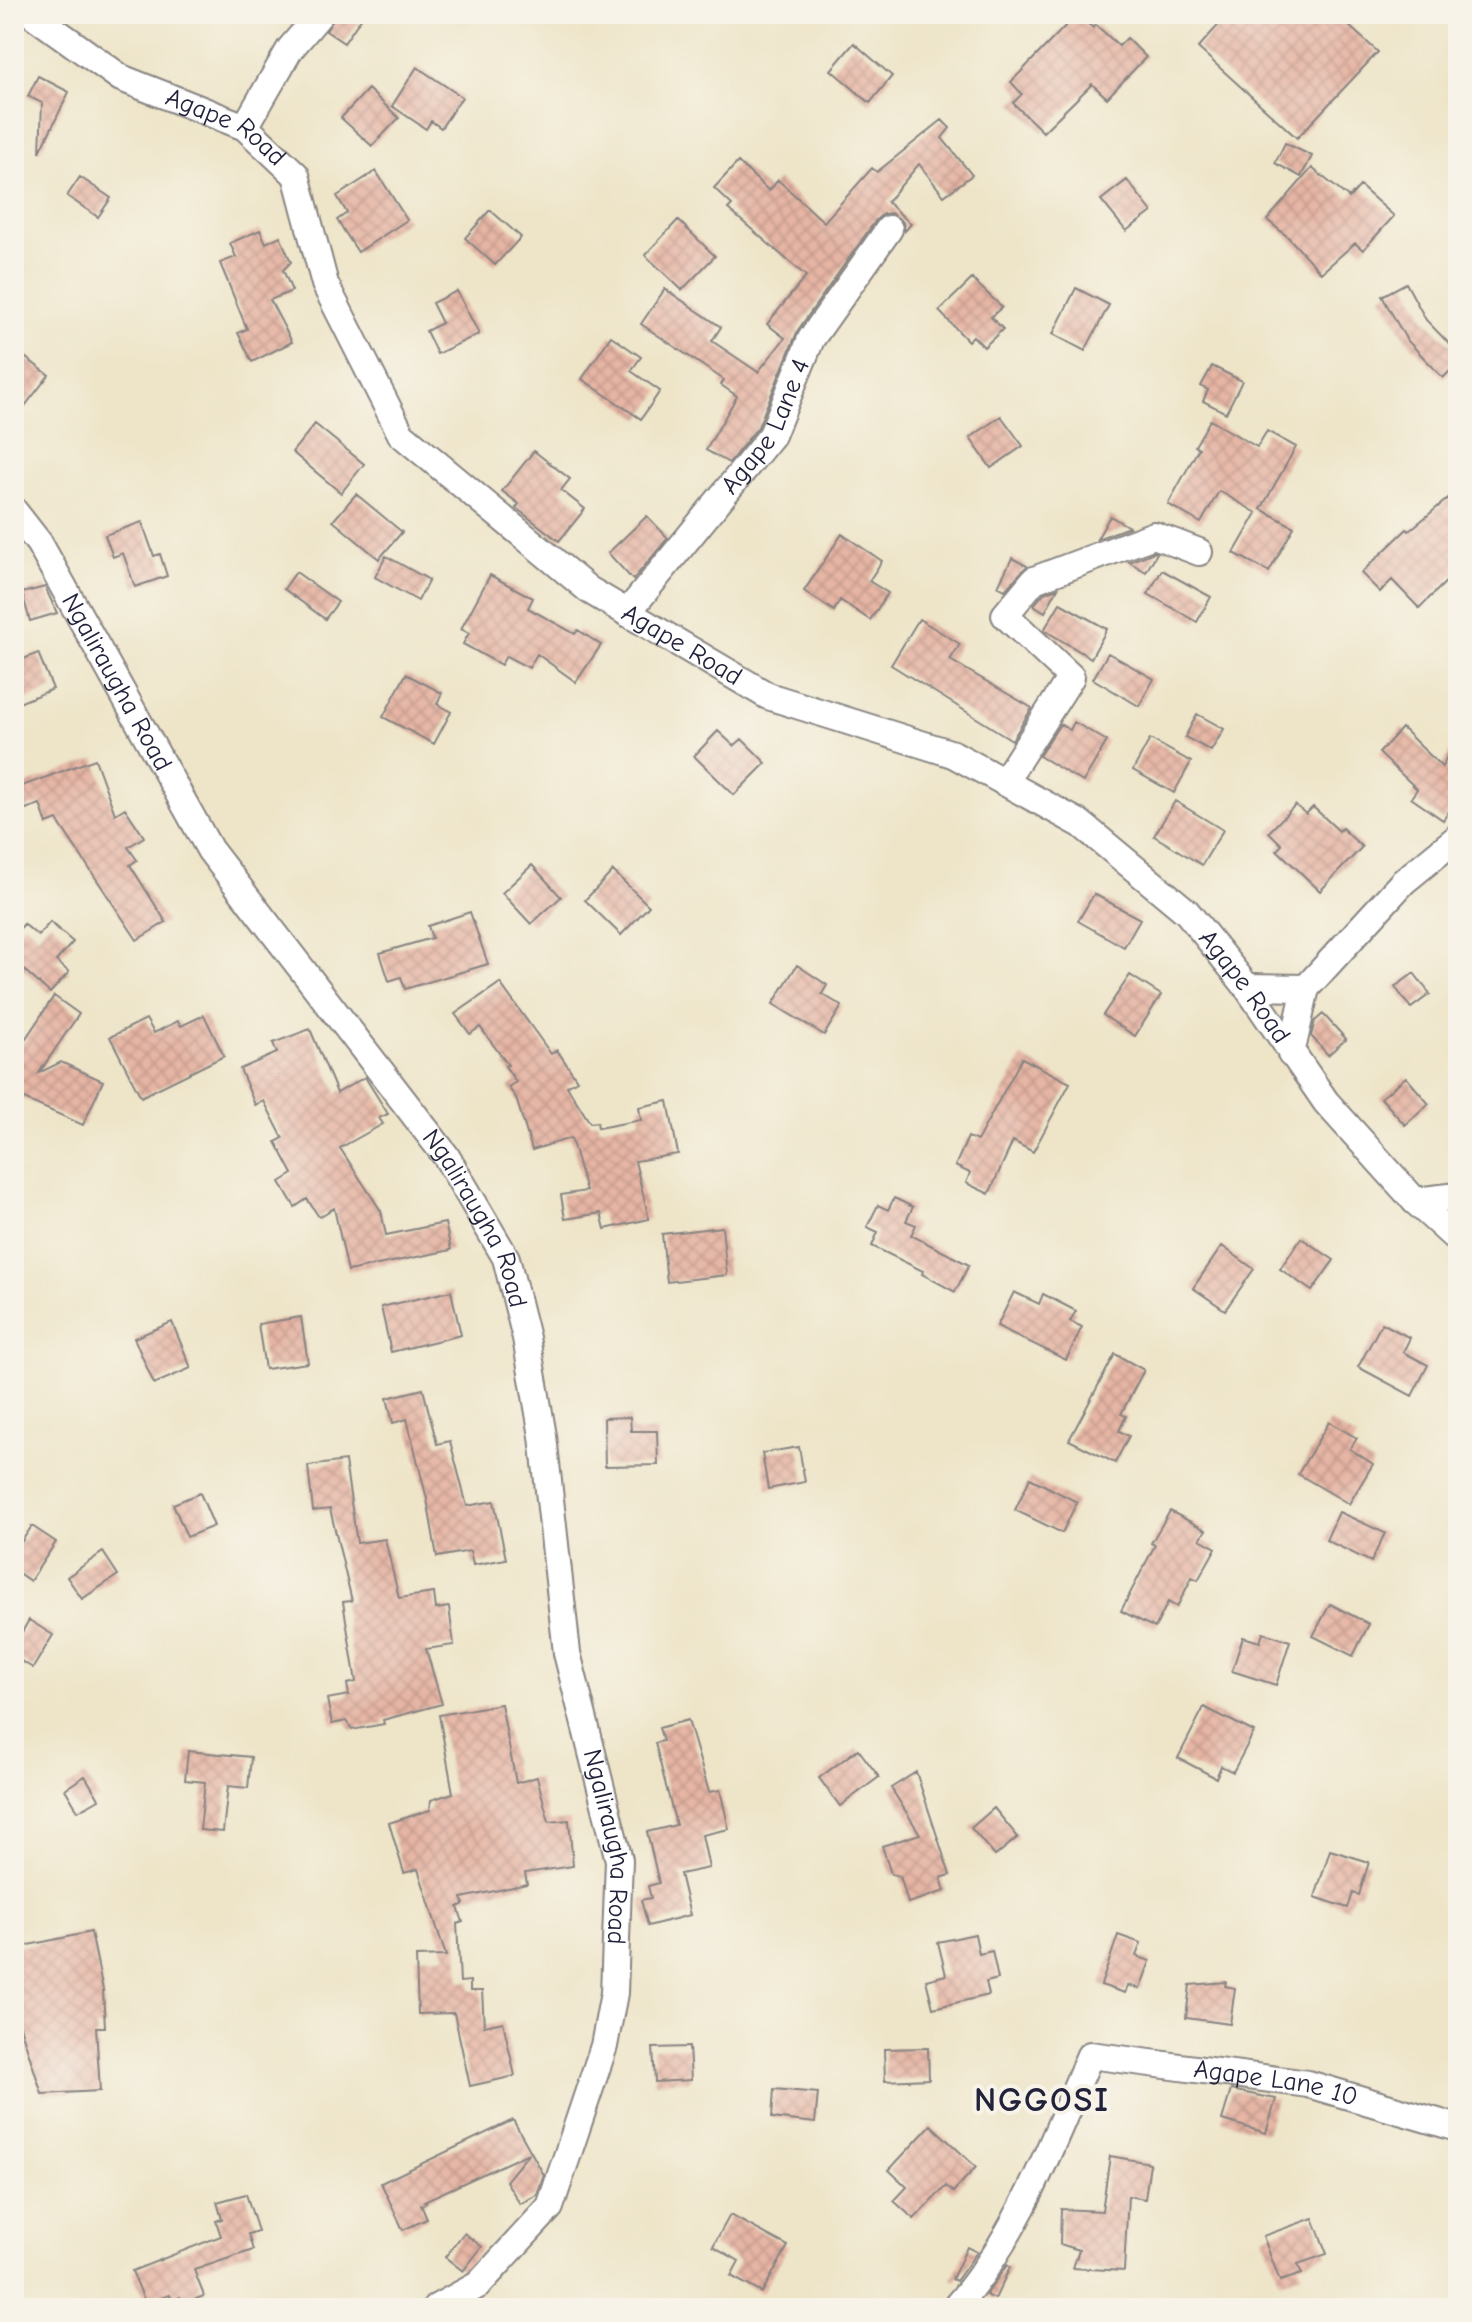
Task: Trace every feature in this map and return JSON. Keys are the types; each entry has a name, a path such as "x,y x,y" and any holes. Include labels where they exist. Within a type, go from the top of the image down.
{"street":[{"name":"Agape Road","path":"32,14 121,78 245,127 296,175 325,284 401,434 589,590 768,696 953,754 1081,824 1187,912 1247,987 1326,1102 1415,1201 1458,1240"},
{"path":"245,127 290,49 320,14"},
{"name":"Agape Lane 4","path":"627,613 772,435 811,339 889,229"},
{"name":"Ngaliraugha Road","path":"14,511 39,543 210,850 446,1156 506,1258 526,1338 543,1436 567,1653 619,1860 614,1993 604,2046 550,2207 478,2285 436,2308"},
{"path":"1004,782 1071,677 1005,615 1034,580 1154,535 1199,552"},
{"path":"1291,1054 1306,988 1403,882 1458,837"},
{"path":"1247,987 1306,988"},
{"path":"1415,1201 1458,1196"},
{"name":"Agape Lane 10","path":"955,2308 982,2277 1028,2198 1090,2055 1308,2084 1458,2128"}],"building":[{"path":"336,14 364,14 344,43 326,31"},
{"path":"1077,14 1093,28 1096,25 1119,46 1127,38 1146,57 1107,98 1092,84 1043,132 1013,103 1022,94 1011,82"},
{"path":"1228,14 1243,14 1256,25 1266,14 1336,14 1378,52 1297,138 1198,48"},
{"path":"854,43 892,76 870,103 831,70"},
{"path":"417,67 462,97 441,128 431,121 426,129 392,106"},
{"path":"38,76 69,92 40,152 42,103 28,96"},
{"path":"368,89 399,118 372,146 341,118"},
{"path":"942,120 950,128 942,138 972,175 944,196 919,164 887,202 911,224 905,231 903,222 891,213 883,214 876,220 798,330 758,427 729,463 706,450 737,396 721,385 724,380 641,324 665,289 721,327 712,341 758,372 785,338 767,324 806,276 728,209 732,205 714,188 738,162 769,191 778,180 824,222 872,168 877,172"},
{"path":"1285,143 1312,156 1301,177 1275,163"},
{"path":"1312,168 1349,198 1360,186 1394,216 1363,250 1355,243 1321,273 1288,237 1267,220"},
{"path":"376,171 407,220 358,252 337,220 347,213 337,196"},
{"path":"80,177 111,198 98,217 67,196"},
{"path":"1127,180 1152,212 1126,231 1101,200"},
{"path":"490,210 521,237 495,265 465,238"},
{"path":"678,220 715,256 682,290 645,255"},
{"path":"260,230 266,243 280,236 291,262 283,270 292,291 270,300 292,342 252,362 238,333 247,329 220,263 236,257 230,243"},
{"path":"972,279 1002,307 991,317 1003,329 984,347 973,336 968,341 939,311"},
{"path":"1406,283 1426,320 1458,353 1458,363 1443,378 1406,339 1382,296"},
{"path":"1076,288 1109,305 1085,351 1053,334"},
{"path":"457,291 479,334 437,354 426,331 442,323 432,303"},
{"path":"611,336 641,357 631,371 660,391 641,419 582,379"},
{"path":"14,349 49,375 14,420"},
{"path":"1212,366 1242,381 1226,413 1203,401 1208,390 1201,386"},
{"path":"1001,416 1023,446 991,468 970,438"},
{"path":"1210,420 1257,447 1267,431 1296,447 1261,509 1294,527 1269,572 1234,553 1257,513 1219,491 1201,523 1168,504 1199,448 1195,446"},
{"path":"315,424 364,464 341,493 292,452"},
{"path":"534,451 570,479 561,490 585,509 559,541 516,508 519,504 502,491"},
{"path":"1458,490 1458,570 1419,608 1392,580 1380,592 1361,573 1407,529 1409,531"},
{"path":"356,494 402,532 379,559 333,521"},
{"path":"647,516 668,538 633,580 608,553"},
{"path":"1110,516 1129,527 1097,539"},
{"path":"142,522 154,556 160,554 167,576 135,587 123,553 113,557 105,535"},
{"path":"842,534 882,561 869,581 888,593 870,620 840,600 834,611 804,591"},
{"path":"1157,553 1146,572 1129,562"},
{"path":"386,556 429,580 418,601 375,577"},
{"path":"1012,558 1027,566 1005,590 998,586"},
{"path":"1162,570 1211,597 1197,622 1148,594"},
{"path":"296,572 338,602 325,619 284,589"},
{"path":"490,575 533,598 528,608 575,634 578,630 601,645 576,682 537,654 529,668 506,656 501,665 463,644 469,633 461,629"},
{"path":"45,587 57,613 30,621 22,593"},
{"path":"1058,588 1045,612 1034,605 1044,593"},
{"path":"1060,603 1107,629 1091,658 1044,630"},
{"path":"919,619 960,644 950,660 1032,708 1012,740 891,665"},
{"path":"38,653 53,689 14,705 14,663"},
{"path":"1108,653 1154,679 1139,706 1093,679"},
{"path":"406,674 442,693 437,704 451,712 434,744 383,717"},
{"path":"1197,714 1224,729 1211,751 1185,737"},
{"path":"1074,722 1107,741 1083,782 1039,756 1060,724 1070,730"},
{"path":"1402,728 1442,767 1458,735 1458,798 1443,820 1411,798 1417,789 1379,753"},
{"path":"718,731 734,746 742,739 766,763 734,795 694,756"},
{"path":"1150,739 1191,762 1174,793 1133,770"},
{"path":"95,759 115,814 125,808 144,837 128,847 137,860 130,865 166,922 137,940 57,820 47,824 40,804 14,813 14,789"},
{"path":"1175,801 1223,830 1202,865 1154,836"},
{"path":"1295,805 1306,814 1313,807 1362,847 1320,891 1277,850 1282,845 1269,832"},
{"path":"532,865 561,897 531,924 502,893"},
{"path":"613,871 649,906 621,935 585,900"},
{"path":"1094,894 1140,919 1124,947 1078,921"},
{"path":"470,912 488,964 405,989 401,977 389,981 380,953 432,938 428,926"},
{"path":"50,922 73,942 56,961 69,972 50,993 14,961 14,935 24,924 38,936"},
{"path":"797,965 827,985 822,994 842,1006 824,1035 773,1004"},
{"path":"1414,973 1430,994 1411,1008 1395,987"},
{"path":"1130,975 1161,995 1135,1036 1103,1015"},
{"path":"500,983 551,1054 557,1050 577,1080 567,1086 590,1123 597,1122 598,1128 641,1120 639,1107 668,1101 678,1154 635,1161 649,1219 605,1229 601,1213 565,1219 561,1195 586,1191 571,1138 532,1150 516,1098 508,1087 516,1082 505,1066 508,1065 480,1027 470,1034 455,1014"},
{"path":"54,996 79,1014 39,1073 61,1062 103,1081 83,1125 22,1098 14,1110 14,1056"},
{"path":"1323,1014 1346,1039 1328,1055 1311,1036 1315,1021"},
{"path":"204,1015 224,1056 141,1097 110,1037 146,1019 154,1033 178,1021 181,1026"},
{"path":"310,1029 337,1093 365,1077 388,1114 379,1118 383,1124 340,1148 381,1211 386,1235 445,1223 451,1250 348,1271 334,1208 319,1217 307,1199 295,1207 280,1182 293,1174 276,1142 283,1138 264,1101 255,1105 240,1069 277,1053 273,1043"},
{"path":"1022,1058 1070,1083 1033,1152 1013,1141 989,1194 966,1183 970,1173 955,1166 968,1137 977,1141"},
{"path":"1406,1077 1429,1104 1405,1125 1381,1098"},
{"path":"894,1198 913,1207 906,1221 916,1225 911,1235 969,1265 955,1292 922,1274 923,1271 872,1246 878,1232 867,1227 878,1205 888,1210"},
{"path":"722,1227 727,1275 667,1282 662,1234"},
{"path":"1301,1238 1334,1260 1312,1291 1280,1269"},
{"path":"1222,1246 1254,1269 1225,1310 1193,1288"},
{"path":"451,1291 461,1335 391,1352 381,1307"},
{"path":"1014,1292 1039,1304 1043,1294 1076,1311 1070,1321 1082,1327 1066,1360 997,1326"},
{"path":"301,1317 308,1363 265,1369 258,1324"},
{"path":"172,1322 191,1368 154,1384 134,1338"},
{"path":"1382,1323 1410,1338 1403,1352 1428,1365 1412,1396 1358,1367"},
{"path":"1115,1354 1144,1370 1121,1414 1126,1416 1119,1431 1129,1436 1115,1463 1069,1440"},
{"path":"423,1389 437,1444 450,1441 467,1506 494,1501 506,1559 473,1565 470,1551 437,1557 427,1499 407,1419 393,1423 387,1398"},
{"path":"630,1417 631,1431 657,1431 658,1465 605,1466 604,1418"},
{"path":"1329,1422 1357,1438 1350,1449 1373,1464 1349,1504 1298,1474"},
{"path":"799,1447 805,1482 768,1489 762,1453"},
{"path":"345,1461 357,1543 385,1539 399,1598 434,1593 436,1609 449,1607 454,1645 426,1649 442,1704 383,1720 384,1724 352,1730 346,1721 332,1724 327,1699 349,1695 347,1684 356,1682 343,1602 352,1601 330,1509 313,1511 308,1466"},
{"path":"1030,1478 1077,1502 1062,1533 1015,1510"},
{"path":"200,1493 214,1526 187,1537 173,1504"},
{"path":"1170,1511 1206,1530 1200,1539 1216,1548 1198,1580 1192,1577 1177,1607 1168,1602 1155,1628 1121,1611 1155,1545 1151,1543"},
{"path":"1339,1512 1385,1533 1371,1562 1326,1540"},
{"path":"32,1526 56,1542 30,1581 14,1570 14,1553"},
{"path":"103,1552 118,1575 82,1599 67,1577"},
{"path":"1330,1604 1369,1624 1353,1656 1313,1636"},
{"path":"29,1620 53,1635 33,1668 14,1657 14,1646"},
{"path":"1263,1633 1290,1641 1276,1685 1232,1671 1243,1637 1260,1642"},
{"path":"501,1704 516,1783 537,1777 549,1822 569,1820 573,1866 525,1873 527,1884 462,1898 464,1904 458,1907 463,1922 457,1924 460,1982 470,1981 470,1991 482,1991 484,2026 503,2022 515,2076 470,2086 454,2013 418,2014 416,1957 446,1956 418,1869 404,1873 389,1823 430,1810 431,1800 453,1793 439,1715"},
{"path":"1204,1707 1254,1732 1233,1772 1221,1766 1216,1778 1178,1758"},
{"path":"688,1720 709,1792 720,1790 729,1829 702,1835 709,1868 680,1874 690,1915 648,1926 641,1900 651,1898 648,1886 659,1883 647,1832 676,1825 655,1743 663,1741 659,1728"},
{"path":"858,1749 879,1777 840,1806 819,1778"},
{"path":"188,1751 251,1757 248,1788 228,1786 223,1832 200,1830 205,1782 185,1780"},
{"path":"916,1772 950,1875 941,1878 945,1891 908,1903 900,1876 891,1874 882,1846 920,1834 891,1788"},
{"path":"85,1776 99,1799 78,1811 65,1789"},
{"path":"994,1808 1018,1837 995,1856 971,1828"},
{"path":"1330,1850 1369,1862 1359,1895 1353,1893 1348,1908 1315,1897"},
{"path":"91,1932 103,1990 105,2027 96,2027 100,2091 42,2094 14,2008 14,1948"},
{"path":"975,1934 979,1954 992,1951 998,1979 986,1982 989,1995 933,2008 926,1980 946,1975 938,1942"},
{"path":"1118,1935 1141,1943 1136,1956 1150,1961 1140,1989 1128,1985 1125,1993 1101,1985"},
{"path":"1226,1982 1225,1986 1235,1988 1230,2024 1186,2018 1190,1985"},
{"path":"689,2047 691,2080 655,2082 653,2048"},
{"path":"928,2048 929,2079 885,2081 884,2049"},
{"path":"774,2089 818,2093 815,2123 772,2118"},
{"path":"1231,2090 1276,2099 1266,2133 1222,2120"},
{"path":"513,2120 544,2175 537,2195 520,2204 506,2181 529,2153 424,2201 421,2205 427,2219 403,2230 381,2183"},
{"path":"931,2125 976,2167 953,2192 946,2186 914,2219 894,2201 907,2187 889,2170"},
{"path":"1110,2156 1150,2163 1145,2199 1128,2196 1124,2271 1073,2268 1079,2250 1060,2244 1061,2209 1102,2211"},
{"path":"246,2194 258,2231 248,2234 253,2250 194,2270 204,2296 183,2304 180,2297 174,2301 169,2295 146,2304 132,2271 221,2236 216,2221 222,2219 217,2202"},
{"path":"730,2215 788,2246 762,2293 731,2276 739,2261 713,2246"},
{"path":"1313,2218 1327,2254 1298,2264 1302,2274 1280,2281 1263,2236"},
{"path":"464,2233 482,2247 463,2271 445,2257"},
{"path":"967,2247 977,2252 956,2281 952,2279"},
{"path":"1007,2265 1010,2267 995,2299 986,2295"}],"district":[{"name":"NGGOSI","path":"1042,2100"}]}
